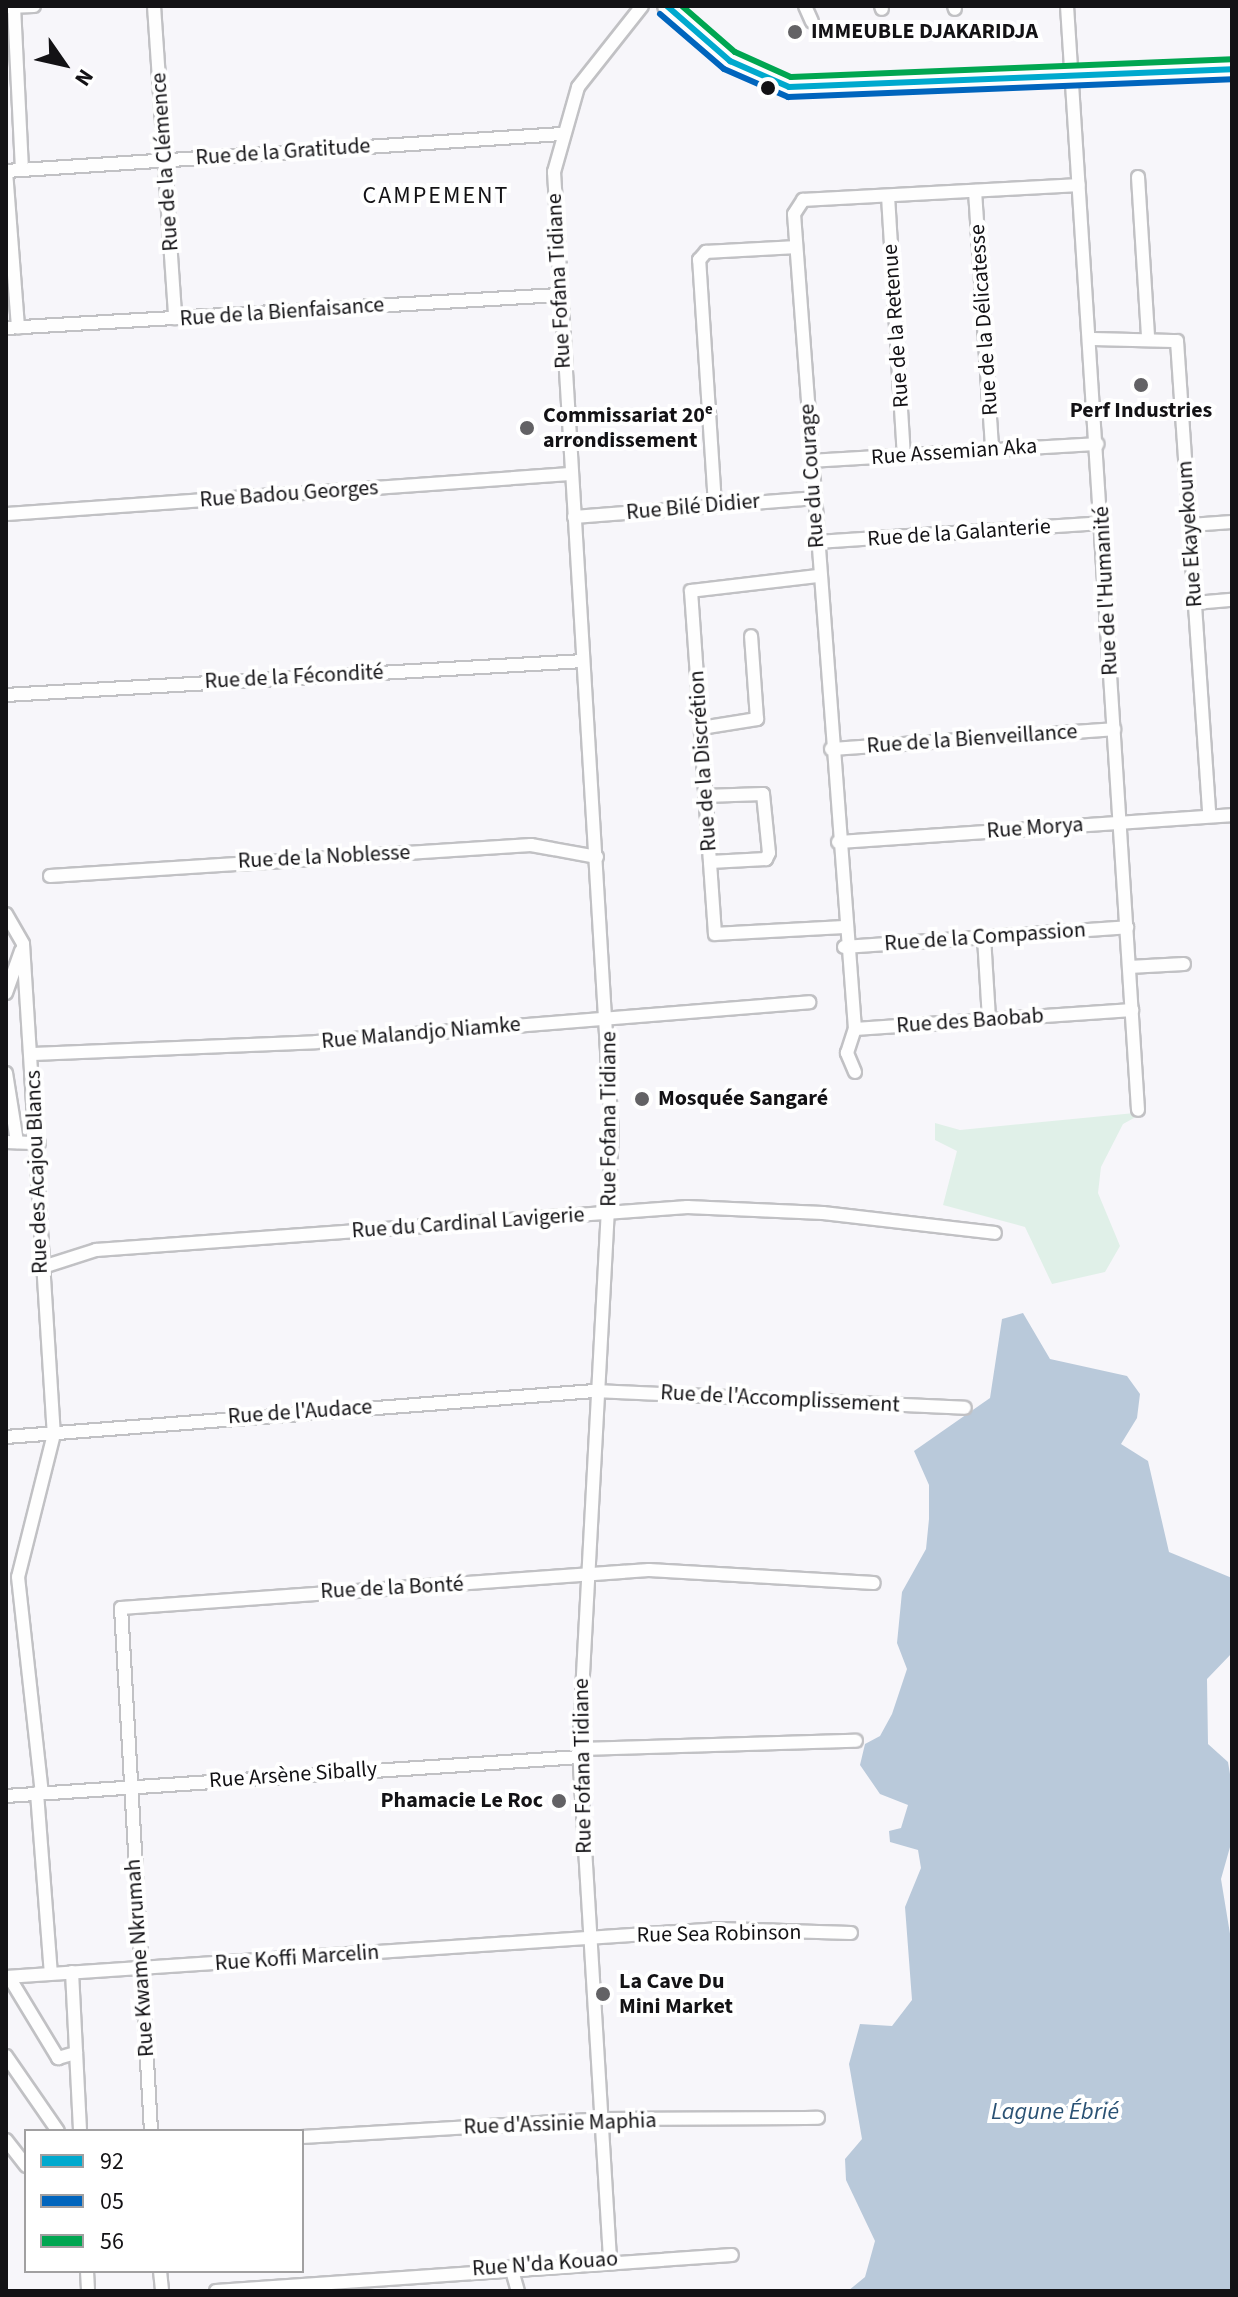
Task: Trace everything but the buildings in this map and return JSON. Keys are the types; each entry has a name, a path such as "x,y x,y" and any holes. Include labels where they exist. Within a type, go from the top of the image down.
{"street":[{"path":"22,169 12,7 34,6"},
{"name":"Rue de la Clémence","path":"154,6 175,318"},
{"name":"Rue Fofana Tidiane","path":"610,2259 587,1939 580,1753 585,1574 595,1391 610,1212 608,1018 558,295 561,134 578,87 642,6"},
{"path":"667,6 730,61 789,87 1072,73 1232,69"},
{"path":"805,6 812,22"},
{"name":"Rue de l'Humanité","path":"1067,6 1138,1110"},
{"name":"Rue de la Gratitude","path":"6,171 561,134"},
{"path":"6,171 12,328"},
{"path":"1138,177 1148,337"},
{"name":"Rue du Courage","path":"855,1029 844,947 794,214 803,200 1079,185"},
{"name":"Rue de la Délicatesse","path":"975,191 992,450"},
{"name":"Rue de la Retenue","path":"888,196 904,456"},
{"path":"715,505 699,260 706,252 796,247"},
{"name":"Rue de la Bienfaisance","path":"12,328 558,295"},
{"name":"Rue Ekayekoum","path":"1089,339 1148,337 1177,341 1209,816"},
{"name":"Rue Assemian Aka","path":"811,461 1097,444"},
{"name":"Rue Badou Georges","path":"6,513 570,474"},
{"name":"Rue Bilé Didier","path":"574,517 813,498"},
{"path":"1190,525 1232,522"},
{"name":"Rue de la Galanterie","path":"817,542 1101,523"},
{"name":"Rue de la Discrétion","path":"818,576 692,587 705,796 719,937 843,927"},
{"path":"1195,603 1232,600"},
{"path":"701,728 757,719 751,636"},
{"name":"Rue de la Fécondité","path":"6,695 583,661"},
{"name":"Rue de la Bienveillance","path":"831,749 1114,729"},
{"path":"705,796 763,794 769,853 766,859 710,862"},
{"name":"Rue Morya","path":"838,842 1232,815"},
{"name":"Rue de la Noblesse","path":"50,876 531,845 597,857"},
{"name":"Rue des Acajou Blancs","path":"6,914 23,944 39,1143 40,1268 54,1434 18,1577 40,1793 51,1973"},
{"name":"Rue de la Compassion","path":"844,947 1127,927"},
{"path":"984,937 989,1018"},
{"path":"6,993 23,944"},
{"path":"1129,967 1184,964"},
{"name":"Rue Malandjo Niamke","path":"33,1054 608,1018 809,1002"},
{"name":"Rue des Baobab","path":"855,1029 1132,1010"},
{"path":"855,1029 847,1053 855,1072"},
{"path":"6,1073 11,1142 39,1143"},
{"name":"Rue du Cardinal Lavigerie","path":"40,1268 96,1250 610,1212 794,1211 995,1233"},
{"name":"Rue de l'Accomplissement","path":"595,1391 965,1408"},
{"name":"Rue de l'Audace","path":"6,1437 595,1391"},
{"name":"Rue de la Bonté","path":"129,1785 121,1608 585,1574 842,1578 874,1583"},
{"name":"Rue Arsène Sibally","path":"6,1796 580,1753 856,1741"},
{"name":"Rue Kwame Nkrumah","path":"129,1785 151,2129"},
{"name":"Rue Sea Robinson","path":"587,1939 720,1929 851,1933"},
{"name":"Rue Koffi Marcelin","path":"8,1977 587,1939"},
{"path":"72,1972 80,2129"},
{"path":"8,1977 58,2058 76,2053"},
{"path":"6,2056 57,2129"},
{"name":"Rue d'Assinie Maphia","path":"304,2137 602,2119 818,2118"},
{"path":"8,2145 24,2164"},
{"name":"Rue N'da Kouao","path":"216,2291 610,2259 732,2255"},
{"path":"511,2267 518,2291"}],"shaded area":[{"path":"1145,1112 1123,1124 1101,1167 1098,1193 1120,1246 1105,1272 1052,1284 1025,1227 943,1205 957,1151 935,1140 935,1123 960,1130"}],"water":[{"name":"Lagune Ébrié","path":"1023,1313 1050,1359 1127,1376 1140,1394 1137,1418 1121,1444 1148,1461 1169,1552 1232,1578 1232,1653 1207,1679 1208,1744 1228,1762 1232,1786 1232,1840 1221,1879 1232,1946 1232,2291 848,2291 865,2277 875,2241 846,2180 845,2159 862,2139 849,2064 860,2024 892,2026 912,2000 905,1907 921,1868 918,1850 890,1842 889,1831 901,1828 908,1805 880,1794 860,1765 865,1744 880,1736 892,1714 907,1669 897,1643 902,1592 926,1549 929,1519 929,1485 914,1451 990,1398 1002,1319"}],"transit line":[{"name":"92","path":"667,6 730,61 789,87 1232,69"},
{"name":"56","path":"682,6 735,52 791,77 1232,59"},
{"name":"05","path":"660,14 724,69 788,97 1232,79"}],"place":[{"name":"IMMEUBLE DJAKARIDJA","path":"795,32"},
{"name":"Perf Industries","path":"1141,385"},
{"name":"Commissariat 20ᵉ arrondissement","path":"527,428"},
{"name":"Mosquée Sangaré","path":"642,1099"},
{"name":"Phamacie Le Roc","path":"559,1801"},
{"name":"La Cave Du Mini Market","path":"603,1994"}],"district":[{"name":"CAMPEMENT","path":"436,196"}]}
